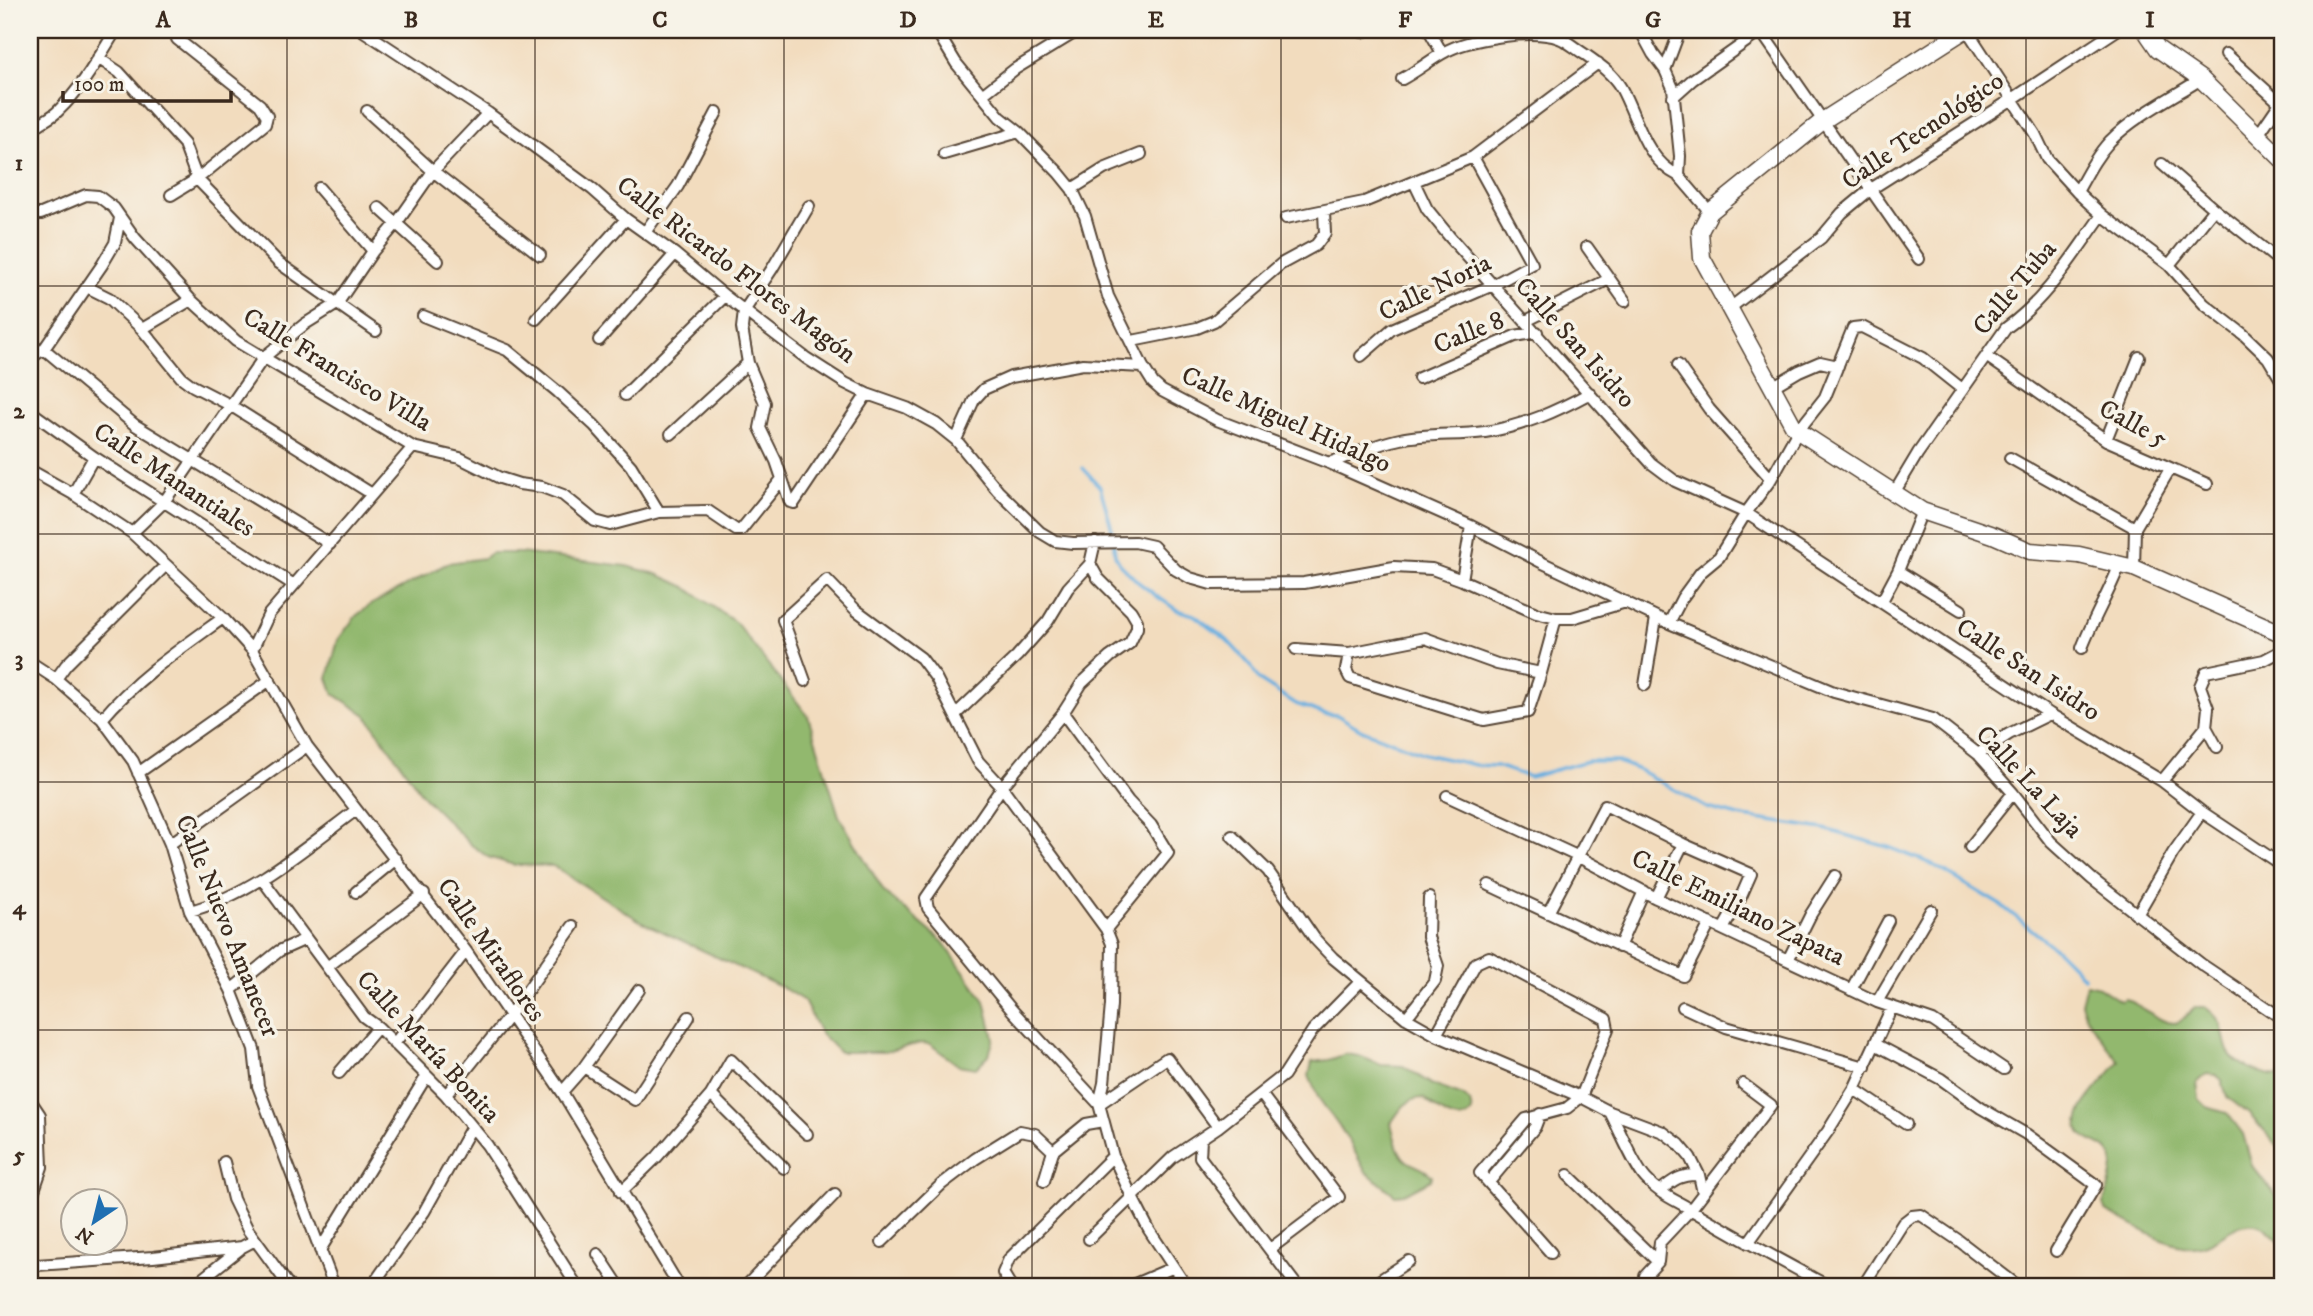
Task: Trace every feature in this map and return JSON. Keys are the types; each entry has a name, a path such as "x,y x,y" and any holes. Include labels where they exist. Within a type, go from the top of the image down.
{"street":[{"path":"31,127 58,112 116,30"},
{"name":"Calle Ricardo Flores Magón","path":"362,30 488,113 592,189 626,219 646,231 806,358 845,383 907,408 936,424 956,440 998,491 1040,531 1055,541 1135,542 1153,546 1176,570 1190,578 1211,584 1304,583 1394,568 1432,569 1536,613 1556,618"},
{"name":"Calle Miguel Hidalgo","path":"936,30 956,64 1000,117 1019,132 1072,189 1085,216 1108,296 1153,383 1217,420 1329,463 1471,526 1669,623"},
{"path":"982,95 1015,69 1079,30"},
{"path":"1429,30 1442,53"},
{"path":"1640,30 1674,88 1680,156 1679,176"},
{"path":"1665,70 1680,30"},
{"path":"2283,383 2268,358 2204,304 2169,265 2102,215 2047,159 2035,134 1966,30 1824,120 1710,212 1700,231 1702,258 1798,431 1922,511 1993,535 2030,551 2079,555 2127,566 2283,634"},
{"name":"Calle Tecnológico","path":"1730,308 1821,238 1842,213 1871,189 2117,30"},
{"path":"2145,30 2158,50 2201,79 2283,160"},
{"path":"1402,79 1458,46 1539,31 1560,38 1598,63 1615,79 1653,155 1669,171 1679,176 1710,212"},
{"path":"1673,97 1692,80 1761,31 1919,259"},
{"path":"171,195 197,179 265,124 267,116 260,105 177,39"},
{"path":"2225,54 2282,101 2258,135"},
{"path":"98,58 119,72 184,144 197,179 279,263 376,331"},
{"path":"1286,219 1364,202 1473,157 1598,63"},
{"path":"2077,192 2109,143 2125,128 2201,79"},
{"path":"367,111 433,170 540,255"},
{"path":"646,231 678,186 717,112"},
{"path":"132,533 164,502 264,357 305,324 337,304 433,170 488,113"},
{"path":"944,154 1019,132"},
{"path":"1072,189 1104,169 1141,154"},
{"name":"Calle Noria","path":"1361,356 1392,329 1493,285 1532,264 1473,157"},
{"path":"2162,164 2283,264"},
{"name":"Calle San Isidro","path":"1414,182 1427,209 1449,236 1651,463 1675,481 1746,513 2050,714 2162,782 2202,813 2283,866"},
{"path":"319,188 373,251"},
{"name":"Calle Francisco Villa","path":"30,214 41,214 86,195 99,196 114,208 135,239 191,300 236,341 413,447 460,458 500,478 542,487 563,495 595,521 610,524 659,512 708,511 736,530 741,530 782,479"},
{"path":"809,206 744,311 742,328 748,363 765,403 760,428 776,461 790,502 794,503 867,394"},
{"path":"379,208 438,261"},
{"path":"2169,265 2214,209"},
{"path":"1132,341 1197,328 1214,321 1281,264 1316,245 1325,233 1324,212"},
{"name":"Calle Tuba","path":"1894,492 1918,453 2006,328 2027,313 2050,286 2102,215"},
{"path":"30,358 44,349 88,287 115,243 120,218"},
{"path":"536,319 626,219"},
{"path":"115,243 135,239"},
{"path":"1587,247 1625,300"},
{"path":"599,340 675,254"},
{"name":"Calle 8","path":"1526,321 1609,279"},
{"path":"88,287 109,298 142,329 181,377 193,386 230,405 372,494"},
{"path":"625,395 725,296"},
{"path":"142,329 191,300"},
{"path":"423,316 507,350 548,384 594,425 631,466 659,512"},
{"path":"1669,623 1682,598 1701,572 1719,557 1771,479 1798,431 1825,397 1853,328 1862,327 1923,358 1962,389"},
{"name":"Calle 8","path":"1419,378 1515,336 1537,332"},
{"path":"44,349 135,425 330,544"},
{"name":"Calle 5","path":"1986,356 2106,440 2170,469 2136,528 2127,566 2094,618 2082,648"},
{"path":"2106,440 2139,357"},
{"path":"1772,387 1820,362 1838,366"},
{"path":"671,433 748,363"},
{"path":"956,440 974,400 984,388 1011,377 1083,364 1143,367"},
{"path":"1678,365 1709,410 1771,479"},
{"path":"1329,463 1369,447 1400,439 1445,433 1488,432 1524,423 1551,414 1590,393"},
{"name":"Calle Manantiales","path":"30,411 94,457 294,585"},
{"path":"252,650 269,614 413,447"},
{"path":"73,494 94,457"},
{"path":"2010,458 2136,528"},
{"path":"2170,469 2207,484"},
{"name":"Calle Miraflores","path":"30,470 73,494 132,533 223,618 252,650 307,746 424,894 562,1092 677,1283"},
{"path":"1882,601 1898,571 1922,511"},
{"path":"1462,580 1471,526"},
{"path":"955,715 1017,656 1048,621 1068,588 1090,564 1095,542"},
{"path":"1090,564 1098,578 1131,611 1137,621 1137,628 1130,643 1082,683 1063,713 1002,788 926,898 929,908 1011,1009 1099,1104"},
{"path":"56,679 66,665 166,565"},
{"path":"1898,571 1961,610"},
{"path":"805,681 783,620 827,580 856,610 921,658 936,678 978,761 1002,788 1106,929 1112,944 1111,1006 1104,1083 1099,1104 1114,1156 1132,1196 1149,1230 1186,1286"},
{"path":"1349,653 1346,670 1350,678 1484,720 1528,712 1556,618 1572,618 1626,602"},
{"path":"102,719 124,693 164,660 223,618"},
{"path":"1645,685 1656,618"},
{"name":"Calle La Laja","path":"1669,623 1834,692 1933,719 1978,754 2051,842 2092,879 2200,964 2283,1020"},
{"path":"1296,649 1349,653 1425,638 1497,664 1541,673"},
{"path":"2162,782 2206,727 2208,708 2200,686 2206,672 2264,660 2283,650"},
{"name":"Calle Nuevo Amanecer","path":"30,662 56,679 102,719 133,761 170,844 191,911 232,990 254,1049 258,1086 334,1286"},
{"path":"138,774 270,680"},
{"path":"1063,713 1128,801 1151,825 1168,853 1106,929"},
{"path":"1978,754 2009,734 2050,714"},
{"path":"2206,727 2217,747"},
{"path":"170,844 307,746"},
{"path":"1970,846 2013,793"},
{"name":"Calle Emiliano Zapata","path":"1447,796 1577,856 1656,898 1851,990 1933,1021 2004,1069"},
{"path":"1548,913 1605,805 1751,874 1723,929"},
{"path":"191,911 210,906 262,879 356,810"},
{"path":"2137,915 2174,853 2202,813"},
{"path":"1232,836 1268,871 1315,939 1360,982 1406,1018 1436,1035 1663,1132 1679,1144 1699,1175 1703,1194"},
{"path":"1656,898 1683,844"},
{"path":"356,892 396,859"},
{"path":"1788,960 1811,914 1835,876"},
{"name":"Calle María Bonita","path":"262,879 364,1017 378,1027 446,1095 487,1145 577,1286"},
{"path":"1489,885 1683,976 1710,923"},
{"path":"1619,947 1644,891"},
{"path":"327,967 424,894"},
{"path":"1406,1018 1435,981 1438,965 1428,937 1429,898"},
{"path":"1877,1002 1931,910"},
{"path":"1851,990 1888,921"},
{"path":"446,1095 510,1015 573,926"},
{"path":"232,990 279,951 306,939"},
{"path":"394,1044 466,951"},
{"path":"1436,1035 1476,963 1489,957 1606,1019 1608,1029 1581,1097 1567,1108 1526,1119 1480,1173 1551,1253"},
{"path":"1089,1240 1173,1157 1201,1139 1284,1075 1312,1030 1360,982"},
{"path":"562,1092 639,989"},
{"path":"1683,1007 1726,1027 1865,1067"},
{"path":"1748,1243 1828,1131 1854,1089 1892,1007"},
{"path":"584,1066 635,1100 689,1017"},
{"path":"339,1073 378,1027"},
{"path":"1875,1044 1941,1079 2096,1185 2056,1251"},
{"path":"1099,1104 1167,1058 1218,1126"},
{"path":"621,1192 657,1157 710,1095 731,1060 807,1134"},
{"path":"320,1251 426,1077"},
{"path":"1645,1276 1658,1262 1660,1242 1691,1209 1771,1105 1743,1084"},
{"path":"1854,1089 1906,1124"},
{"path":"1261,1094 1339,1197 1270,1249"},
{"path":"710,1095 783,1168"},
{"path":"30,1100 40,1115 41,1167 30,1202"},
{"path":"1611,1112 1644,1178 1672,1201 1828,1286"},
{"path":"1044,1181 1053,1151 1086,1124 1103,1121"},
{"path":"372,1286 424,1212 471,1128"},
{"path":"883,1242 942,1184 975,1159 1020,1131 1035,1134 1053,1151"},
{"path":"1201,1139 1200,1157 1297,1286"},
{"path":"1008,1286 1003,1273 1009,1259 1114,1156"},
{"path":"1173,1157 1200,1157"},
{"path":"224,1162 233,1199 255,1240 289,1286"},
{"path":"1660,1191 1684,1174 1699,1175"},
{"path":"1568,1175 1658,1262"},
{"path":"746,1286 835,1194"},
{"path":"1863,1286 1903,1223 1912,1216 1921,1215 2018,1286"},
{"path":"193,1286 242,1247 255,1240"},
{"path":"30,1268 37,1265 153,1257 242,1247"},
{"path":"598,1254 619,1286"},
{"path":"1371,1286 1409,1261"},
{"path":"1130,1286 1172,1268"},
{"path":"664,1286 677,1283"}],"green space":[{"path":"491,553 520,553 626,566 657,574 684,586 736,623 808,716 839,816 884,892 943,942 985,1001 994,1038 989,1055 976,1068 958,1065 930,1044 921,1043 885,1052 839,1052 820,1033 804,1001 783,988 642,922 553,866 514,865 488,857 470,844 424,797 366,715 334,694 328,678 338,640 356,616 370,605 448,563 484,558"},
{"path":"2086,984 2099,987 2120,1001 2131,1001 2166,1022 2178,1022 2196,1007 2205,1007 2220,1022 2228,1051 2237,1061 2252,1070 2283,1076 2283,1098 2277,1111 2283,1118 2283,1152 2249,1114 2227,1097 2222,1080 2216,1075 2207,1074 2197,1083 2199,1099 2207,1107 2227,1113 2243,1134 2252,1166 2283,1204 2283,1244 2262,1226 2253,1224 2235,1228 2200,1246 2181,1246 2106,1211 2103,1205 2112,1174 2112,1157 2108,1150 2083,1135 2078,1121 2085,1104 2119,1062 2086,1017 2081,1003"},
{"path":"1346,1054 1381,1065 1403,1066 1433,1085 1463,1096 1470,1102 1472,1112 1460,1119 1447,1116 1423,1098 1412,1100 1391,1123 1401,1154 1407,1161 1429,1173 1431,1180 1404,1194 1395,1195 1365,1171 1348,1139 1318,1097 1309,1076 1312,1062"}],"waterway":[{"path":"1083,468 1100,487 1112,529 1115,555 1120,564 1158,597 1177,610 1194,615 1227,640 1251,666 1259,680 1296,704 1325,714 1337,715 1362,730 1424,754 1475,765 1496,766 1530,777 1587,761 1616,761 1639,770 1707,808 1743,817 1824,829 1888,847 1932,864 2002,906 2056,949 2084,977"}]}
